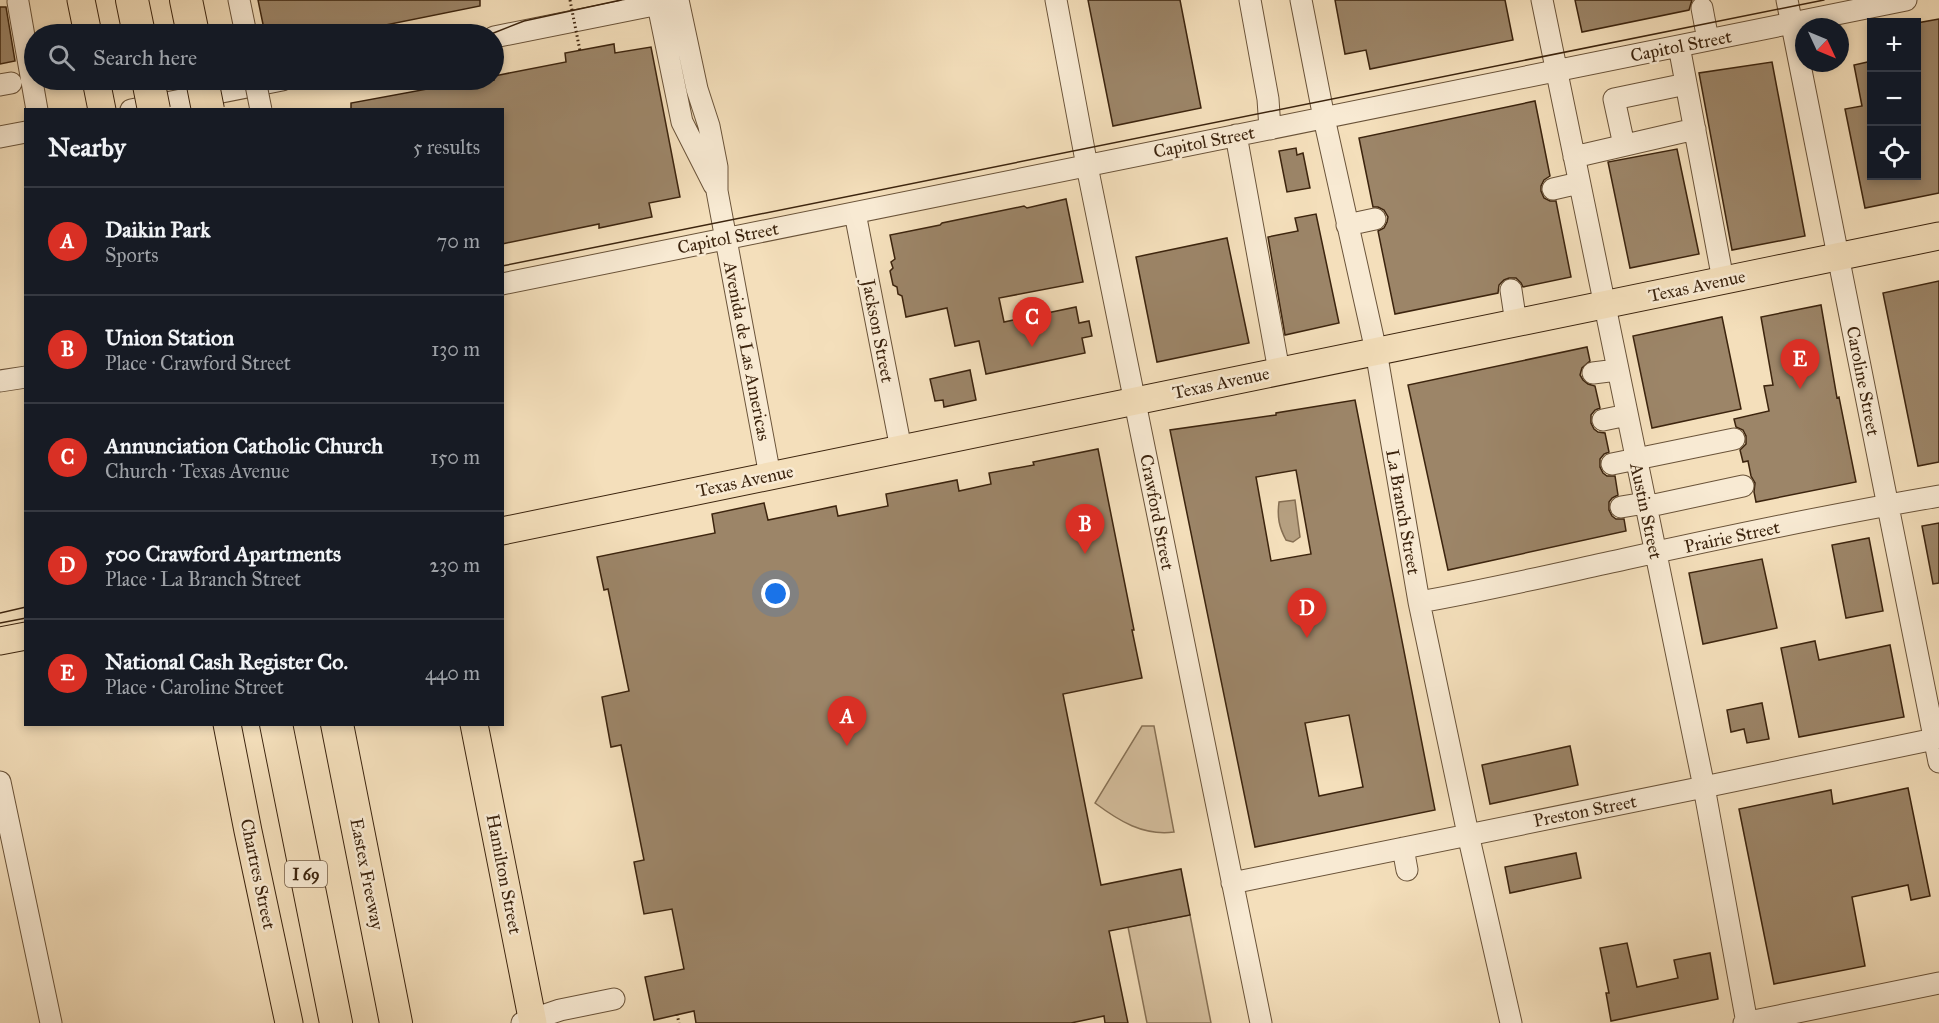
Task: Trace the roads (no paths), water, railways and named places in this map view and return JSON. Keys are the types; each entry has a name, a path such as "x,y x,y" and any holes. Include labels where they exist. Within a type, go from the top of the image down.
{"highway":[{"path":"132,0 137,24"},
{"path":"186,0 191,24"},
{"path":"150,90 154,108"},
{"path":"204,90 208,108"},
{"name":"I 69","path":"276,726 336,1023"},
{"name":"Eastex Freeway","path":"337,726 396,1023"}],"main road":[{"path":"81,0 86,24"},
{"path":"98,90 102,108"},
{"name":"Texas Avenue","path":"504,531 1939,236"},
{"path":"0,641 24,636"},
{"name":"Chartres Street","path":"227,726 289,1023"},
{"name":"Hamilton Street","path":"474,726 529,1022"}],"street":[{"path":"239,0 244,24"},
{"name":"Crawford Street","path":"1056,0 1087,166 1261,1023"},
{"path":"1250,0 1268,99 1270,129"},
{"name":"La Branch Street","path":"1301,0 1324,118 1376,351 1419,602 1511,1023"},
{"name":"Austin Street","path":"1542,0 1704,788 1746,1023"},
{"name":"Caroline Street","path":"1787,0 1937,738 1939,762"},
{"name":"Capitol Street","path":"504,284 1906,0"},
{"path":"504,36 670,1"},
{"name":"Avenida de Las Americas","path":"670,1 709,126 717,166 717,191 725,239 770,476"},
{"path":"15,3 24,47"},
{"path":"1702,8 1708,40"},
{"path":"1679,46 1723,280"},
{"path":"1624,145 1614,99 1686,84"},
{"path":"33,90 37,108"},
{"path":"141,108 232,90"},
{"path":"257,90 261,108"},
{"path":"1574,157 1695,129"},
{"path":"0,137 24,132"},
{"path":"1236,135 1279,371"},
{"path":"1553,189 1579,183"},
{"name":"Jackson Street","path":"855,213 901,449"},
{"path":"1347,225 1375,219"},
{"path":"1511,290 1516,323"},
{"path":"1593,373 1617,370"},
{"path":"0,381 24,377"},
{"path":"1603,420 1626,415"},
{"path":"1612,464 1734,439"},
{"path":"1621,507 1645,505 1743,486"},
{"name":"Prairie Street","path":"1419,602 1939,496"},
{"name":"Preston Street","path":"1232,883 1704,788 1937,738"},
{"path":"0,782 51,1023"},
{"path":"1403,848 1407,870"},
{"path":"1746,1023 1939,983"},
{"path":"529,1022 560,1010 614,999"}],"tram line":[{"path":"504,29 524,21 621,0"},
{"path":"504,266 1824,0"},
{"path":"0,613 24,607"},
{"path":"0,623 24,618"}],"place":[{"name":"Annunciation Catholic Church","path":"1032,347"},
{"name":"National Cash Register Co.","path":"1800,389"},
{"name":"Union Station","path":"1085,554"},
{"name":"500 Crawford Apartments","path":"1307,638"},
{"name":"Daikin Park","path":"847,746"}]}
